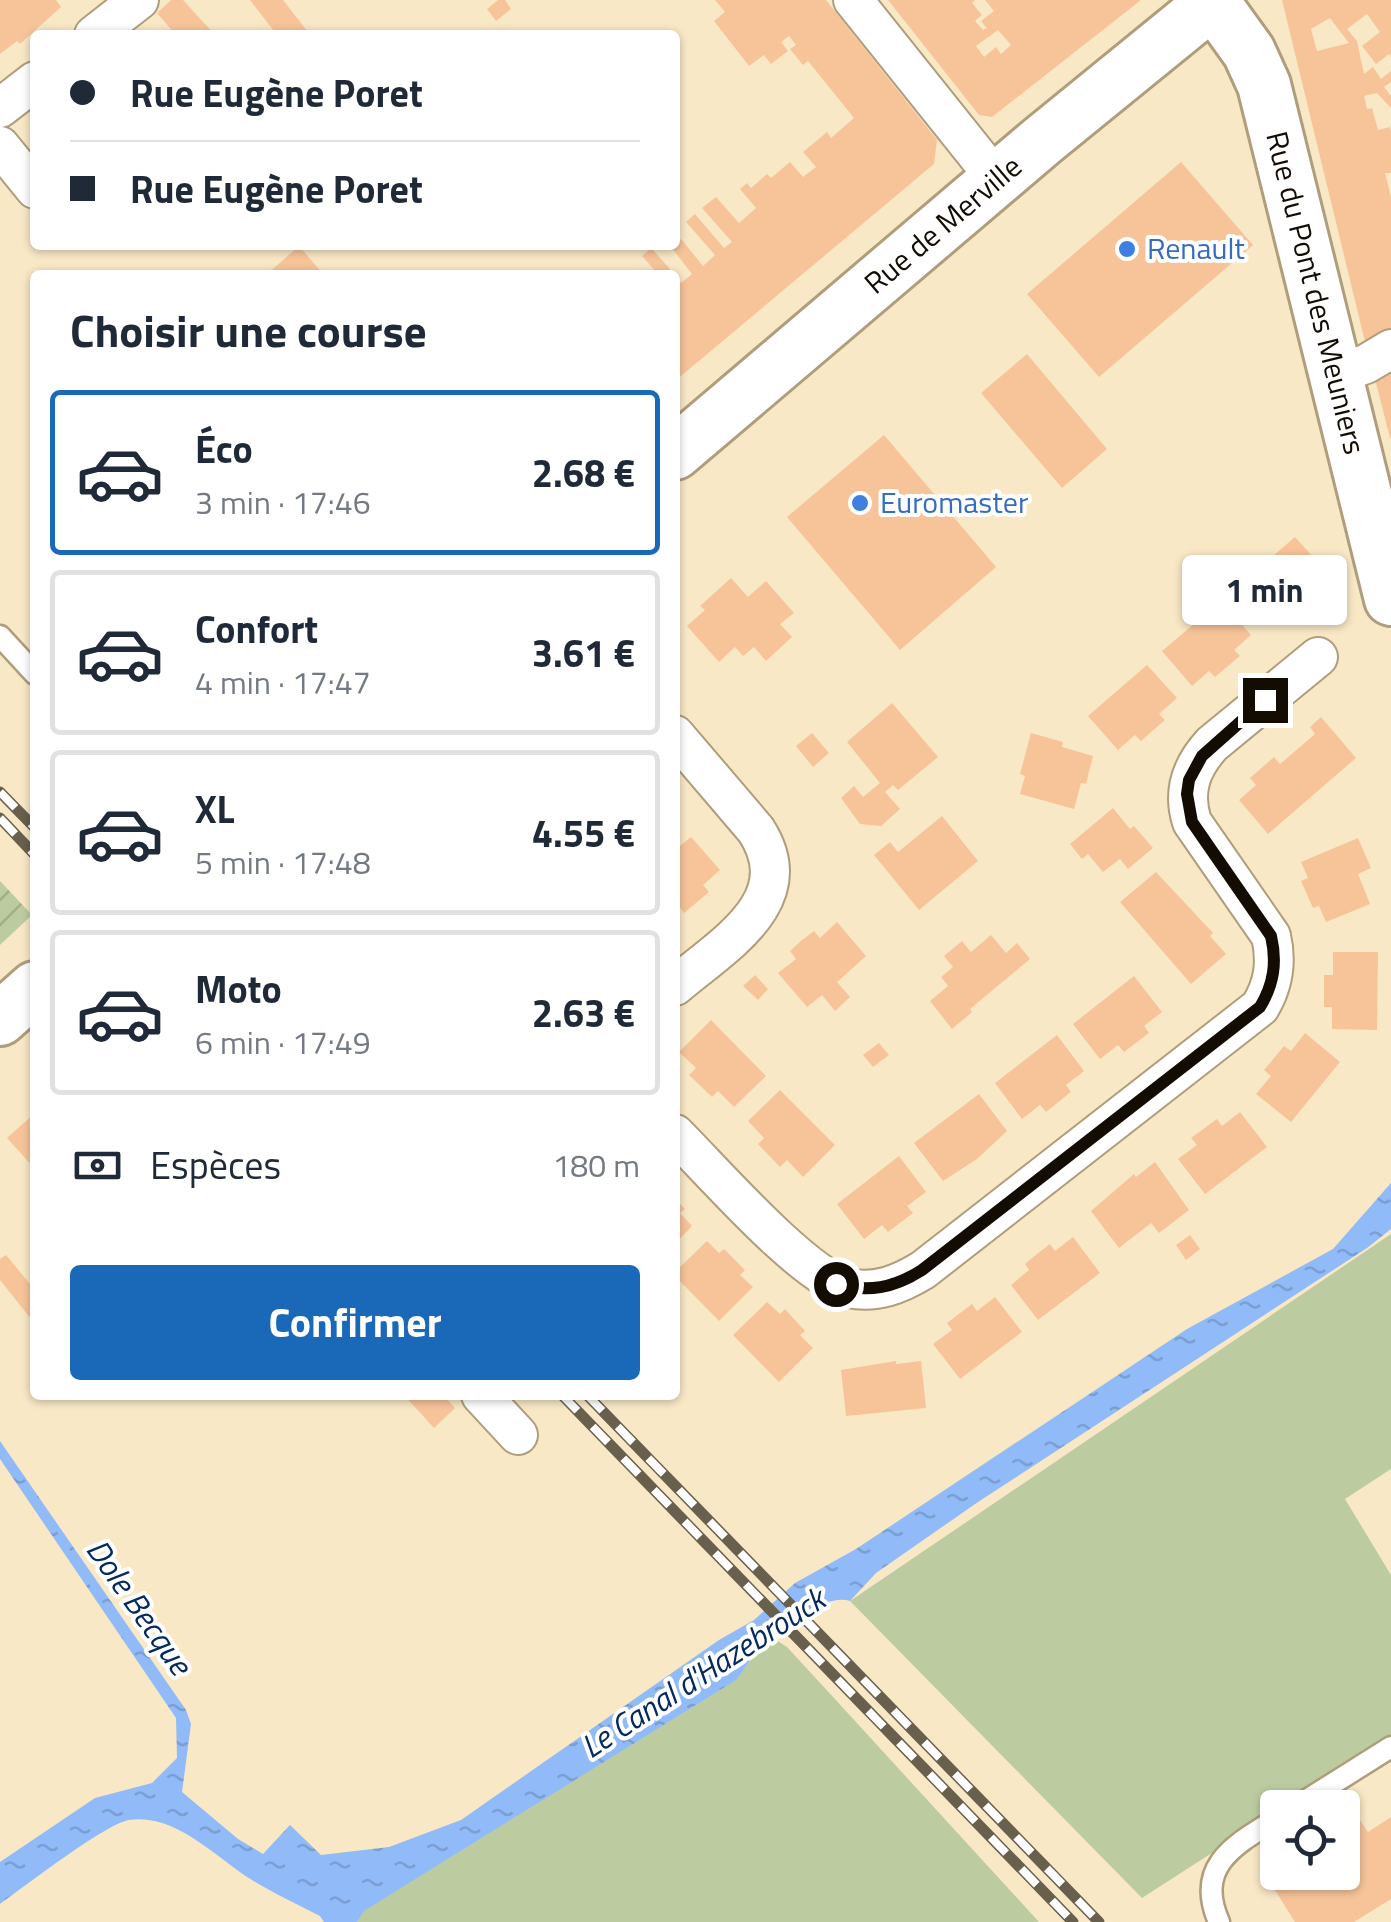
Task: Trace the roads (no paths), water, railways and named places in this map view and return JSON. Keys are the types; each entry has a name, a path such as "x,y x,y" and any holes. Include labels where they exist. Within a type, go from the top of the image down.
{"street":[{"path":"100,30 139,0"},
{"path":"853,0 997,180"},
{"name":"Rue de Merville","path":"680,449 1214,1"},
{"name":"Rue du Pont des Meuniers","path":"1214,1 1250,52 1264,85 1391,599"},
{"path":"0,108 30,85"},
{"path":"0,146 30,183"},
{"path":"1337,374 1366,364 1391,349"},
{"path":"680,1139 805,1264 836,1284 853,1289 887,1288 922,1270 1260,1007 1272,980 1271,936 1192,822 1188,809 1189,780 1212,744 1318,657"},
{"path":"680,741 756,830 765,844 771,876 762,906 753,919 680,982"},
{"path":"0,1019 30,992"},
{"path":"486,1400 518,1435"}],"lane":[{"path":"0,636 30,669"},
{"path":"1323,1790 1391,1748"},
{"path":"1219,1922 1213,1908 1213,1882 1223,1856 1260,1830"}],"water":[{"name":"Le Canal d'Hazebrouck","path":"1391,1183 1391,1229 1367,1248 978,1502 876,1573 850,1601 831,1601 788,1622 766,1640 736,1680 364,1911 357,1922 324,1922 320,1916 252,1880 195,1839 163,1823 146,1820 129,1820 102,1832 0,1904 0,1862 95,1798 152,1783 177,1758 176,1718 0,1459 0,1441 186,1710 191,1724 182,1792 238,1839 263,1854 290,1825 321,1855 389,1847 461,1820 719,1640 754,1620 795,1583 856,1549 1187,1329 1333,1249"}],"railway":[{"path":"0,792 30,823"},
{"path":"0,818 30,850"},
{"path":"567,1400 1073,1922"},
{"path":"592,1400 1099,1922"}],"place":[{"name":"Renault","path":"1127,249"},
{"name":"Euromaster","path":"860,503"}],"water label":[{"name":"Dole Becque","path":"139,1607"}]}
